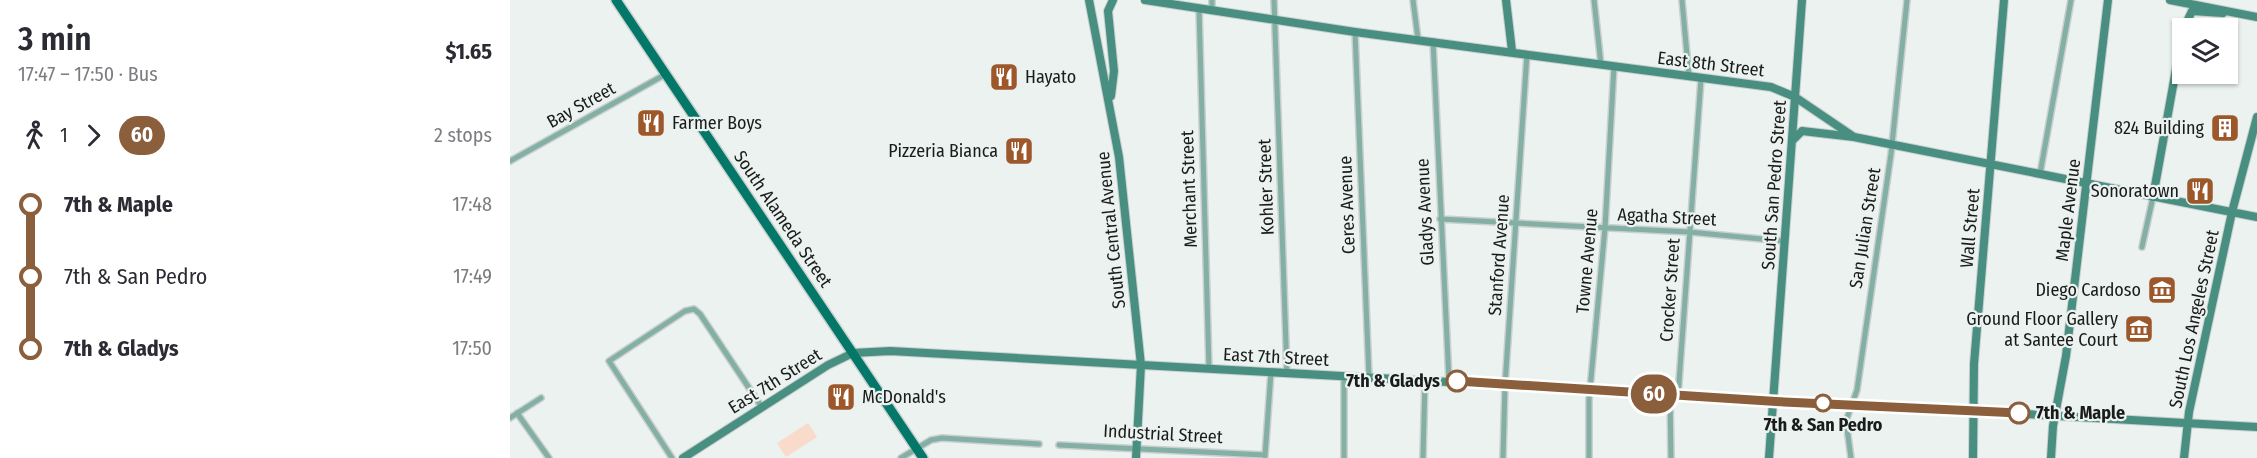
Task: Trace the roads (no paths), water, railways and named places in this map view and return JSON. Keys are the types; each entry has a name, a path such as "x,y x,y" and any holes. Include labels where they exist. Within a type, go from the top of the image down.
{"main road":[{"name":"South Alameda Street","path":"616,0 923,458"},
{"name":"South Central Avenue","path":"1089,0 1119,157 1141,365 1136,458"},
{"path":"1110,103 1114,71 1108,11 1113,0"},
{"name":"East 8th Street","path":"1145,0 1355,32 1771,87 1796,97 1854,137 2257,217"},
{"path":"1506,0 1512,51"},
{"name":"South San Pedro Street","path":"1773,401 1802,0"},
{"name":"Wall Street","path":"1973,458 1974,364 2004,0"},
{"name":"Maple Avenue","path":"2051,458 2066,356 2108,0"},
{"path":"2170,0 2188,1 2257,17"},
{"path":"2185,18 2188,1"},
{"path":"2188,18 2195,9 2231,12"},
{"path":"2153,197 2173,84"},
{"name":"South Los Angeles Street","path":"2184,458 2187,423 2232,212 2257,117"},
{"path":"1792,142 1802,131 1845,138 1854,137"},
{"name":"East 7th Street","path":"683,458 761,406 828,365 853,353 935,352 2257,427"},
{"path":"1769,458 1773,401"}],"street":[{"path":"1212,0 1212,9"},
{"name":"Kohler Street","path":"1274,0 1287,373"},
{"path":"1413,0 1418,39"},
{"path":"1594,0 1601,64"},
{"path":"1682,0 1689,77"},
{"name":"San Julian Street","path":"1851,458 1846,421 1857,390 1892,143 1907,0"},
{"path":"2040,174 2071,0"},
{"name":"Merchant Street","path":"1199,8 1209,369"},
{"name":"Ceres Avenue","path":"1355,32 1369,377"},
{"name":"Gladys Avenue","path":"1433,41 1449,381"},
{"name":"Stanford Avenue","path":"1503,458 1505,385 1527,54"},
{"name":"Towne Avenue","path":"1589,458 1590,390 1605,228 1614,67"},
{"name":"Bay Street","path":"510,162 666,74"},
{"name":"Crocker Street","path":"1671,458 1674,395 1701,79"},
{"path":"2142,247 2153,197"},
{"name":"Agatha Street","path":"1440,219 1689,232 1783,241"},
{"path":"672,458 609,361 685,311 694,309 700,314 761,406"},
{"path":"1265,457 1271,372"},
{"path":"1344,376 1344,458"},
{"path":"1424,458 1425,380"},
{"path":"510,418 541,398"},
{"path":"517,413 549,458"},
{"path":"901,458 916,448 942,438 1039,444"},
{"name":"Industrial Street","path":"1059,445 1137,447 1265,457"}],"place":[{"name":"Hayato","path":"1004,77"},
{"name":"Farmer Boys","path":"651,123"},
{"name":"824 Building","path":"2225,128"},
{"name":"Pizzeria Bianca","path":"1019,151"},
{"name":"Sonoratown","path":"2200,191"},
{"name":"Diego Cardoso","path":"2162,290"},
{"name":"Ground Floor Gallery at Santee Court","path":"2139,329"},
{"name":"7th & Gladys","path":"1457,381"},
{"name":"McDonald's","path":"841,397"},
{"name":"7th & San Pedro","path":"1823,403"},
{"name":"7th & Maple","path":"2019,413"}]}
